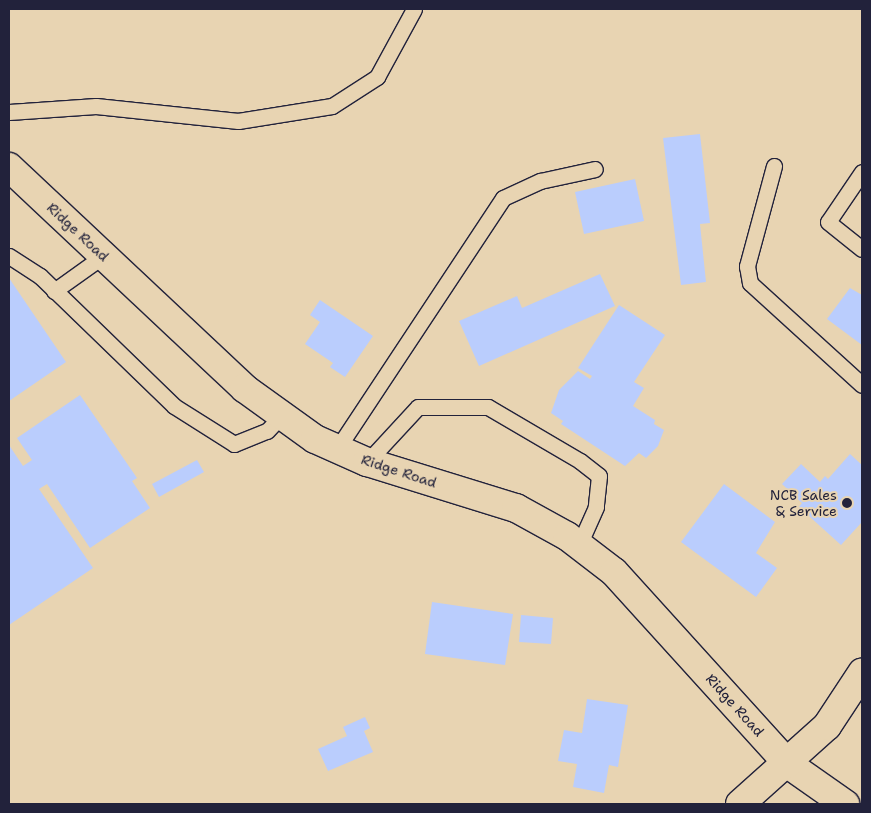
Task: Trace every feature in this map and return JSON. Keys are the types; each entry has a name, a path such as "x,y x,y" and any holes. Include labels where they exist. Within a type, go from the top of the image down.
{"street":[{"name":"Ridge Road","path":"9,167 244,388 315,439 367,462 516,508 579,545 614,572 788,764 845,804"},
{"path":"740,804 788,764 827,726 862,673"}],"lane":[{"path":"9,112 96,106 238,121 332,106 377,77 414,9"},
{"path":"774,166 747,266 750,283 862,385"},
{"path":"337,449 503,198 540,180 595,169"},
{"path":"862,172 828,222 862,249"},
{"path":"9,256 40,276 174,406 234,444 267,431 282,415"},
{"path":"54,291 103,256"},
{"path":"367,462 418,407 488,407 580,461 599,476 596,507 579,545"}],"building":[{"path":"700,134 710,223 700,224 706,282 681,285 663,138"},
{"path":"635,179 644,221 584,234 575,192"},
{"path":"600,274 615,306 479,366 459,321 517,296 522,308"},
{"path":"9,278 66,362 9,401"},
{"path":"850,288 862,295 862,345 827,319"},
{"path":"320,300 373,336 345,377 330,367 333,363 305,344 320,322 310,315"},
{"path":"619,305 665,335 634,382 644,388 633,406 655,420 654,424 664,430 658,446 646,458 639,453 625,466 561,424 563,421 551,413 559,390 578,371 590,379 592,376 578,368"},
{"path":"80,395 137,478 132,481 150,508 90,548 47,484 39,489 93,568 9,625 9,445 23,466 32,460 17,438"},
{"path":"850,454 862,465 862,522 841,545 799,507 802,503 782,484 801,464 820,482 825,476 828,479"},
{"path":"197,460 204,472 159,497 152,484"},
{"path":"724,484 775,522 756,553 777,568 756,597 681,542"},
{"path":"432,602 513,614 505,665 425,654"},
{"path":"521,615 553,618 551,644 519,642"},
{"path":"587,699 628,705 618,767 609,765 604,793 573,787 577,764 558,761 564,730 582,733"},
{"path":"365,717 370,728 364,731 373,752 328,771 318,749 347,736 343,727"}],"place":[{"name":"NCB Sales & Service","path":"847,503"}]}
